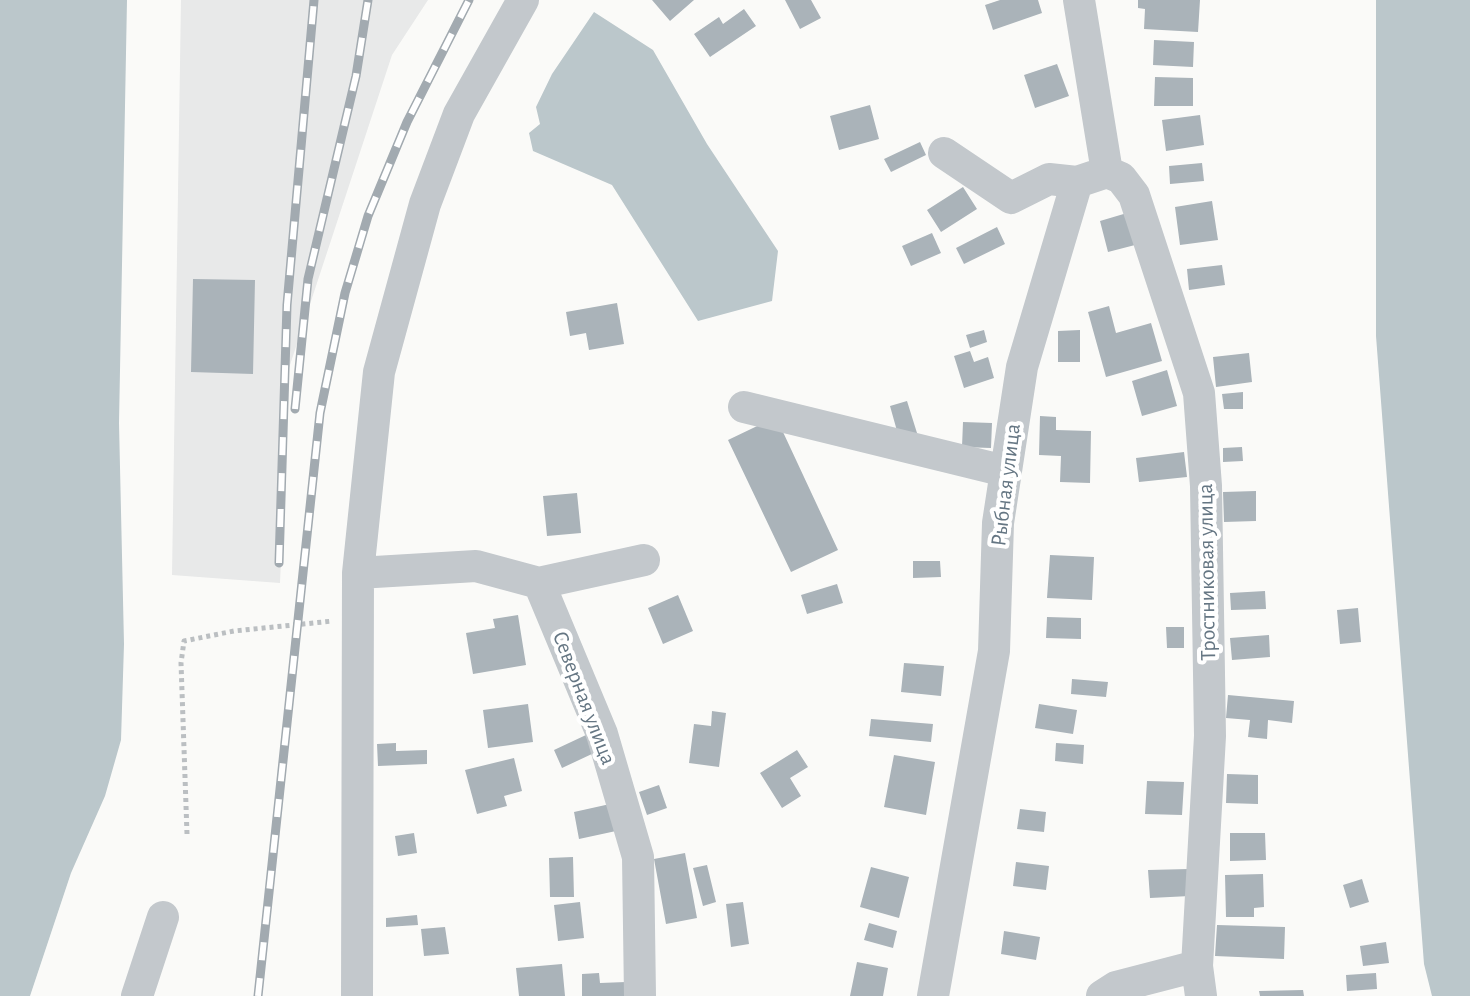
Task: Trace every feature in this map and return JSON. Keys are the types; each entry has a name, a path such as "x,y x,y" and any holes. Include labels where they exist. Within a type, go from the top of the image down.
{"street":[{"path":"357,996 358,573 379,372 425,204 459,114 523,0"},
{"name":"Рыбная улица","path":"933,996 994,651 998,523 1022,367 1092,177 1079,0"},
{"path":"944,153 1011,198 1049,179 1092,177"},
{"name":"Тростниковая улица","path":"1092,177 1121,178 1134,195 1160,284 1199,393 1206,486 1210,736 1199,981"},
{"path":"744,407 1005,471"},
{"path":"358,573 476,566 539,583 644,560"},
{"name":"Северная улица","path":"539,583 602,734 638,857 640,996"},
{"path":"137,996 163,917"},
{"path":"1102,996 1116,987 1199,981"}],"path":[{"path":"187,834 181,663 184,641 234,631 358,619"}],"shaded area":[{"path":"0,0 127,0 119,423 124,644 121,740 105,796 71,873 30,996 0,996"},
{"path":"181,0 428,0 392,55 289,368 280,583 172,575"},
{"path":"1376,0 1470,0 1470,996 1432,996 1424,964 1376,336"},
{"path":"594,12 653,50 707,144 778,251 772,301 698,321 612,185 533,151 529,133 540,124 536,107 552,74"}],"building":[{"path":"652,0 694,0 670,21"},
{"path":"785,0 811,0 821,18 800,29"},
{"path":"1000,0 1038,0 1042,13 993,30 985,5"},
{"path":"1138,0 1200,0 1198,32 1144,29 1145,9 1138,8"},
{"path":"744,9 756,26 710,57 694,34 719,17 723,24"},
{"path":"1154,40 1194,42 1193,67 1153,65"},
{"path":"1057,64 1069,96 1035,108 1024,75"},
{"path":"1155,77 1193,78 1193,106 1154,106"},
{"path":"870,105 879,139 839,150 830,116"},
{"path":"1200,115 1204,145 1166,151 1162,120"},
{"path":"920,142 926,155 891,172 884,159"},
{"path":"1202,163 1204,181 1170,184 1169,166"},
{"path":"963,187 977,209 941,232 927,210"},
{"path":"1212,201 1218,240 1180,245 1175,207"},
{"path":"1127,213 1135,245 1108,252 1100,221"},
{"path":"997,227 1005,244 964,264 956,248"},
{"path":"932,233 941,253 911,266 902,246"},
{"path":"1222,265 1225,285 1189,290 1187,269"},
{"path":"193,279 255,280 253,374 191,372"},
{"path":"617,303 624,344 589,350 586,333 570,336 566,312"},
{"path":"1109,306 1116,333 1151,323 1162,361 1106,377 1088,312"},
{"path":"984,330 987,342 970,348 966,335"},
{"path":"1080,330 1080,362 1058,362 1058,331"},
{"path":"970,351 974,362 988,357 994,378 964,388 954,356"},
{"path":"1249,353 1252,382 1216,387 1213,357"},
{"path":"1167,370 1177,406 1142,416 1132,381"},
{"path":"1243,392 1243,409 1224,409 1222,394"},
{"path":"907,401 917,433 899,438 890,406"},
{"path":"1040,416 1056,417 1056,430 1091,431 1090,483 1060,482 1061,456 1039,455"},
{"path":"776,417 838,550 791,572 728,440"},
{"path":"963,422 992,423 991,448 962,447"},
{"path":"1242,447 1243,461 1223,462 1223,448"},
{"path":"1184,452 1187,477 1139,482 1136,458"},
{"path":"1256,491 1256,521 1224,522 1223,492"},
{"path":"577,493 581,533 547,536 543,496"},
{"path":"1050,555 1094,557 1092,600 1047,598"},
{"path":"913,561 940,561 941,577 913,578"},
{"path":"837,584 843,603 807,614 801,595"},
{"path":"1265,591 1266,609 1231,610 1230,593"},
{"path":"678,595 693,631 663,644 648,608"},
{"path":"1358,608 1361,642 1340,644 1337,610"},
{"path":"518,615 526,665 473,674 466,633 495,628 493,619"},
{"path":"1047,617 1081,618 1081,639 1046,638"},
{"path":"1166,627 1184,627 1184,648 1167,648"},
{"path":"1269,635 1270,657 1232,660 1230,638"},
{"path":"904,663 944,666 941,696 901,692"},
{"path":"1072,679 1108,682 1106,697 1071,694"},
{"path":"1228,695 1294,701 1292,723 1268,720 1267,739 1248,737 1250,720 1226,718"},
{"path":"528,704 533,742 488,748 483,710"},
{"path":"1039,704 1077,710 1073,734 1035,728"},
{"path":"712,711 726,713 719,767 689,763 694,724 711,726"},
{"path":"871,719 933,724 931,742 869,736"},
{"path":"586,735 594,753 562,768 554,750"},
{"path":"396,743 396,751 427,750 427,764 378,766 377,744"},
{"path":"1056,743 1084,745 1083,764 1055,761"},
{"path":"797,750 808,767 790,778 801,796 782,808 760,773"},
{"path":"894,755 935,762 926,815 884,807"},
{"path":"514,758 522,791 504,796 507,806 477,814 465,770"},
{"path":"1227,774 1258,775 1258,804 1226,803"},
{"path":"1147,781 1184,782 1182,815 1145,814"},
{"path":"659,785 667,808 647,815 639,792"},
{"path":"610,804 616,831 579,839 574,812"},
{"path":"1020,809 1046,812 1044,832 1017,829"},
{"path":"414,833 417,853 398,856 395,836"},
{"path":"1230,833 1265,833 1266,860 1230,861"},
{"path":"685,853 697,918 666,924 654,859"},
{"path":"573,857 574,897 550,897 549,858"},
{"path":"1016,862 1049,866 1046,890 1013,886"},
{"path":"707,865 716,902 703,906 693,868"},
{"path":"871,867 909,877 899,918 860,907"},
{"path":"1189,869 1190,896 1150,898 1148,870"},
{"path":"1263,874 1264,907 1254,908 1254,917 1226,917 1225,875"},
{"path":"1362,879 1369,902 1350,908 1343,885"},
{"path":"580,902 584,938 558,941 554,905"},
{"path":"743,902 749,944 731,947 726,904"},
{"path":"417,915 418,925 386,927 386,918"},
{"path":"869,923 897,931 893,948 864,940"},
{"path":"1217,925 1285,927 1284,959 1215,956"},
{"path":"445,927 449,954 424,956 421,929"},
{"path":"1004,931 1040,937 1036,960 1001,954"},
{"path":"1386,942 1389,963 1363,966 1360,946"},
{"path":"857,962 888,968 883,996 850,996"},
{"path":"562,964 565,996 519,996 516,968"},
{"path":"599,973 600,983 626,982 627,996 582,996 582,974"},
{"path":"1376,973 1377,989 1347,991 1346,975"},
{"path":"1303,990 1304,996 1260,996 1259,991"}],"railway":[{"path":"279,563 287,305 314,0"},
{"path":"295,409 308,279 356,76 368,0"},
{"path":"258,996 320,413 345,293 368,216 407,122 469,0"}]}
